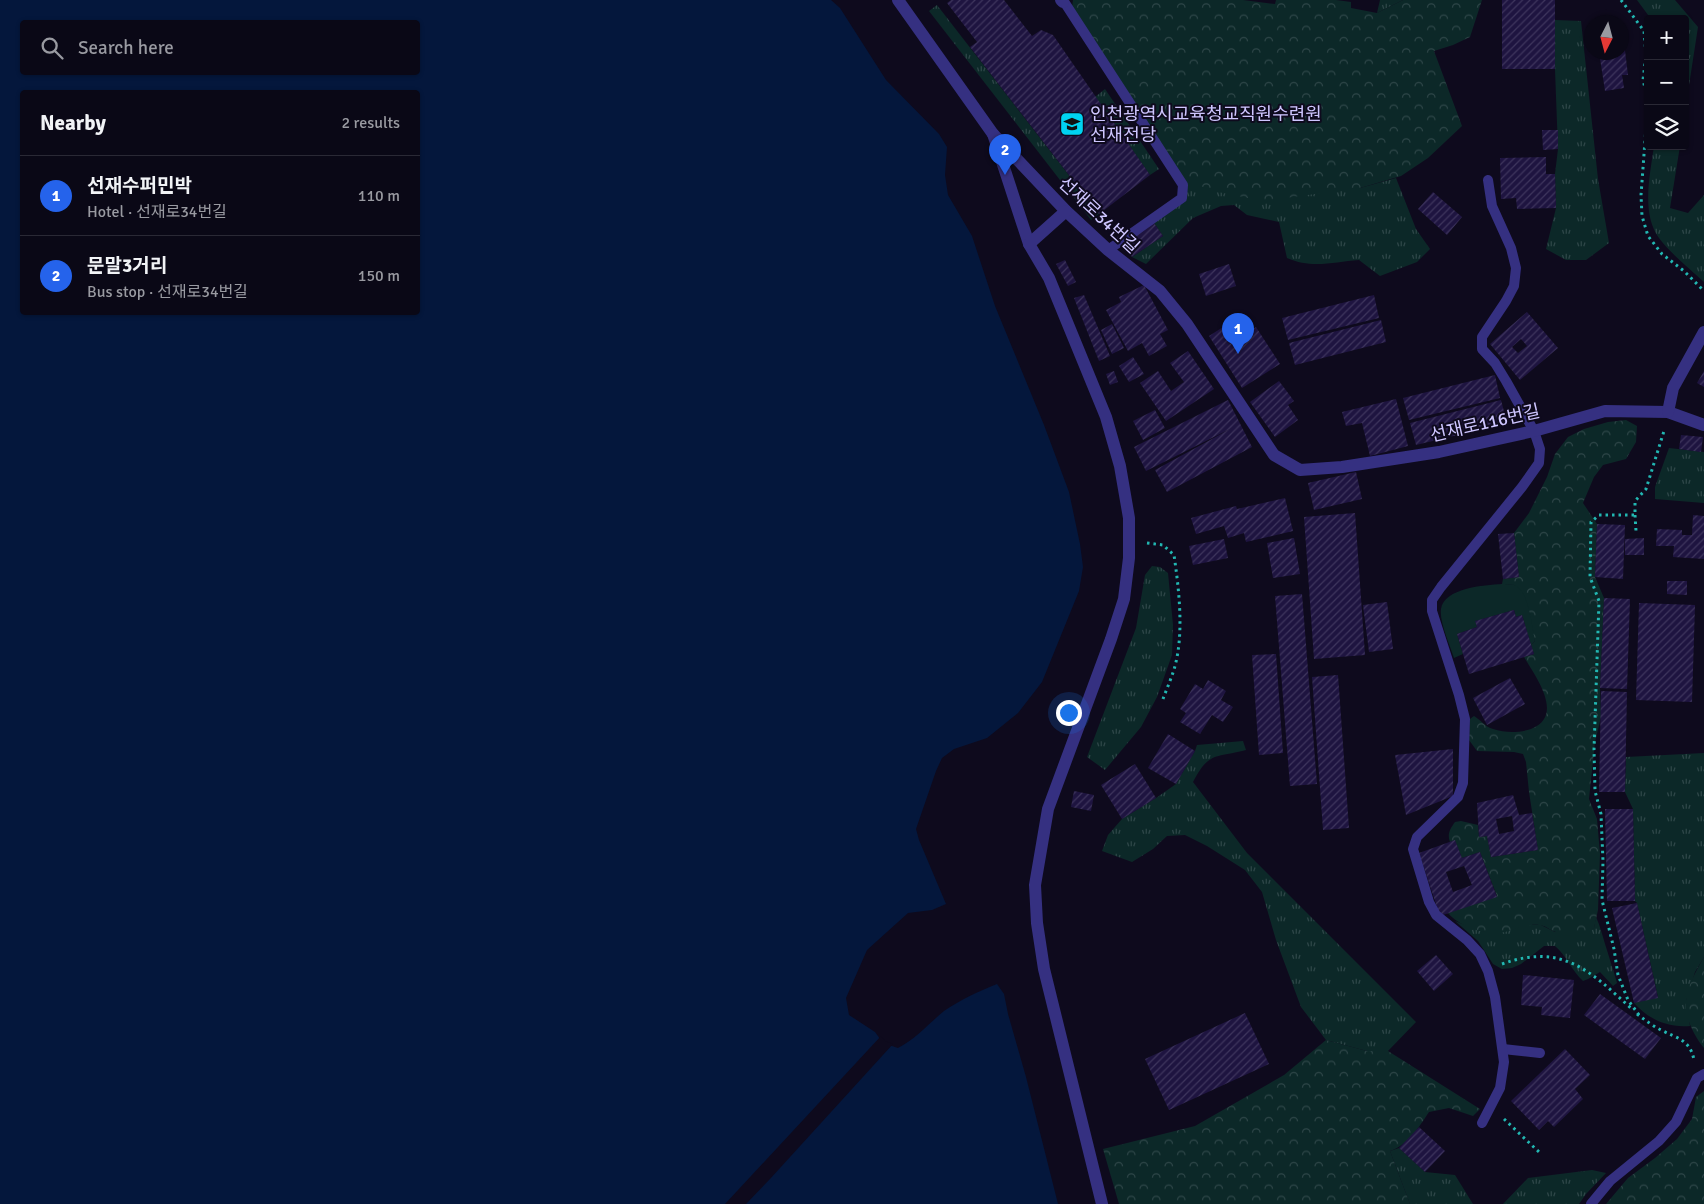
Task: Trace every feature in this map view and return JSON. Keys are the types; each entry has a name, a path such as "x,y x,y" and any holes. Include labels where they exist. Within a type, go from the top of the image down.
{"street":[{"name":"선재로34번길","path":"906,3 993,134 1066,211 1108,250 1160,291 1187,324 1274,455"},
{"path":"993,134 1029,244 1049,278 1106,417 1120,466 1129,518 1129,558 1124,599 1048,809 1035,885 1037,923 1044,969 1102,1204"},
{"path":"1029,244 1066,211"},
{"path":"1668,412 1673,388 1704,332"},
{"name":"선재로116번길","path":"1274,455 1300,470 1342,467 1439,452 1534,431 1605,411 1668,412 1704,425"}],"lane":[{"path":"1062,1 1183,185 1182,198 1108,250"},
{"path":"1482,1124 1500,1088 1504,1062 1495,997 1488,971 1480,954 1436,915 1429,902 1412,850 1417,838 1458,797 1463,783 1465,719 1432,611 1432,600 1539,463 1540,449 1534,431 1506,381 1482,349 1482,337 1514,286 1516,268 1511,248 1492,206 1488,180"},
{"path":"1503,1049 1540,1053"},
{"path":"1591,1204 1610,1181 1659,1141 1676,1122 1701,1076"}],"path":[{"path":"1621,0 1644,31 1646,55 1643,80 1648,100 1641,195 1642,216 1648,236 1662,254 1684,271 1704,291"},
{"path":"1636,531 1635,501 1646,489 1665,429 1668,412"},
{"path":"1635,515 1599,515 1591,522 1590,577 1599,601 1594,750 1595,791 1600,814 1603,861 1602,900 1618,975 1628,1000 1639,1015"},
{"path":"1129,540 1163,545 1174,555 1177,575 1179,640 1175,666 1163,699"},
{"path":"1488,971 1504,963 1536,957 1560,958 1580,966 1639,1015 1661,1030 1682,1039 1693,1057 1701,1076"},
{"path":"1491,1106 1539,1152"}],"green space":[{"path":"1073,0 1243,0 1275,4 1276,0 1336,0 1351,2 1351,8 1377,13 1403,0 1482,0 1470,37 1434,51 1462,126 1428,158 1401,176 1360,188 1263,201 1218,192 1180,179 1071,14"},
{"path":"1380,0 1403,0 1377,13"},
{"path":"1637,0 1675,0 1688,15 1648,15"},
{"path":"937,5 1099,214 1091,220 929,11"},
{"path":"1689,16 1698,27 1689,85"},
{"path":"1555,20 1581,21 1598,179 1609,243 1586,260 1566,260 1546,249 1556,208 1555,174 1558,149"},
{"path":"1105,89 1159,169 1150,175 1095,97"},
{"path":"1653,150 1679,150 1670,208 1688,213 1704,195 1704,282 1668,249 1653,228 1648,206"},
{"path":"1396,178 1416,229 1430,249 1417,262 1380,276 1359,260 1314,264 1287,258 1279,222 1247,215 1234,205 1221,206 1193,218 1146,264 1132,257 1163,236 1152,220 1182,198 1180,179 1360,188"},
{"path":"1626,420 1637,426 1636,442 1626,459 1603,465 1594,477 1583,503 1597,524 1595,577 1604,598 1600,688 1601,717 1595,742 1589,799 1597,819 1600,854 1598,910 1594,928 1579,934 1570,935 1539,925 1526,926 1498,933 1474,929 1459,922 1448,913 1497,896 1480,852 1462,858 1455,841 1450,842 1450,832 1455,822 1461,821 1478,825 1479,837 1487,836 1491,857 1538,850 1526,762 1523,754 1477,751 1469,740 1470,719 1474,716 1490,728 1512,732 1531,729 1541,723 1546,715 1545,696 1524,657 1534,654 1531,645 1535,641 1514,585 1502,584 1503,579 1519,577 1514,533 1529,513 1547,477 1555,454 1568,437 1584,429 1608,422"},
{"path":"1669,448 1704,452 1704,503 1655,499 1655,487"},
{"path":"1152,566 1160,567 1168,573 1173,625 1172,655 1157,697 1141,727 1105,770 1087,757 1136,628 1145,575"},
{"path":"1502,584 1514,585 1523,594 1529,610 1535,641 1531,645 1522,615 1516,617 1514,610 1476,621 1477,627 1457,634 1463,654 1454,658 1442,620 1441,609 1444,602 1449,596 1466,589"},
{"path":"1243,741 1246,750 1220,755 1209,760 1193,782 1247,853 1416,1022 1388,1051 1367,1051 1326,1040 1301,1007 1276,940 1262,892 1245,870 1207,846 1185,835 1167,836 1153,849 1132,862 1102,851 1108,835 1122,819 1176,784 1197,745"},
{"path":"1704,753 1704,957 1695,972 1686,1001 1690,1026 1674,1026 1652,1018 1634,1003 1658,997 1635,901 1633,809 1625,792 1626,757"},
{"path":"1596,917 1617,983 1613,986 1600,972 1583,981 1555,946 1544,946 1521,964 1512,968 1502,969 1493,964 1478,941 1455,921 1480,931 1503,932 1526,925 1541,925 1555,932 1594,928"},
{"path":"1704,957 1704,1048 1690,1026 1686,1007 1690,984"},
{"path":"1326,1040 1367,1051 1388,1051 1480,1109 1473,1116 1449,1108 1429,1112 1408,1140 1390,1151 1410,1204 1119,1204 1103,1149 1195,1126 1284,1075"},
{"path":"1704,1091 1704,1204 1606,1204 1628,1178 1677,1139 1692,1119 1696,1097"},
{"path":"1399,1148 1425,1172 1455,1175 1473,1204 1410,1204 1390,1151"},
{"path":"1592,1170 1606,1173 1579,1204 1503,1204 1528,1178"}],"water":[{"path":"0,0 831,0 840,8 886,80 939,134 947,147 945,175 948,195 972,236 995,306 1044,425 1069,492 1083,567 1079,591 1042,682 1018,713 987,738 954,749 942,758 916,829 946,904 932,910 908,913 867,950 846,998 849,1015 875,1032 883,1043 898,1048 916,1036 950,1007 997,984 1004,994 1058,1204 0,1204"}],"pier":[{"path":"881,1036 885,1041 893,1044 770,1179 746,1204 725,1204"}],"building":[{"name":"인천광역시교육청교직원수련원 선재전당","path":"951,0 1004,0 1032,36 1041,30 1053,35 1150,175 1099,214 970,47 977,42 947,3"},
{"path":"1502,0 1555,0 1555,69 1502,69"},
{"path":"1600,60 1626,60 1628,75 1622,75 1624,88 1605,91"},
{"path":"1542,130 1558,130 1558,149 1543,150"},
{"path":"1546,157 1546,174 1555,174 1556,208 1517,209 1516,198 1501,199 1500,158"},
{"path":"1433,192 1462,217 1447,235 1418,209"},
{"path":"1152,220 1163,236 1132,257 1121,241"},
{"path":"1065,260 1076,282 1068,286 1056,264"},
{"path":"1229,264 1236,286 1206,296 1199,274"},
{"path":"1144,285 1168,330 1160,334 1167,346 1149,356 1142,343 1128,351 1106,310 1121,302 1119,297"},
{"path":"1084,295 1110,356 1099,361 1074,298"},
{"path":"1374,295 1379,318 1288,340 1282,318"},
{"path":"1527,312 1558,348 1520,380 1490,344","holes":["1521,339 1527,346 1518,353 1512,347"]},
{"path":"1234,320 1244,335 1256,327 1280,364 1242,388 1209,336"},
{"path":"1381,320 1386,342 1295,365 1289,343"},
{"path":"1112,324 1124,348 1112,354 1101,330"},
{"path":"1188,351 1214,389 1166,421 1140,383 1158,371 1171,391 1184,382 1170,363"},
{"path":"1133,357 1144,374 1129,382 1119,366"},
{"path":"1114,371 1118,382 1110,385 1106,374"},
{"path":"1704,371 1704,387 1697,383"},
{"path":"1495,375 1500,398 1409,420 1403,398"},
{"path":"1279,381 1294,401 1288,405 1298,420 1275,437 1250,402"},
{"path":"1396,399 1408,446 1370,456 1362,423 1346,426 1342,412"},
{"path":"1228,400 1252,447 1167,492 1155,470 1232,428 1146,471 1134,447"},
{"path":"1501,400 1507,423 1416,445 1410,423"},
{"path":"1155,410 1165,428 1143,440 1133,421"},
{"path":"1681,435 1703,437 1701,452 1679,449"},
{"path":"1356,472 1362,499 1314,510 1308,483"},
{"path":"1285,498 1293,531 1246,542 1244,533 1228,538 1224,526 1196,534 1191,518 1236,506 1237,509"},
{"path":"1355,513 1365,655 1314,659 1304,517"},
{"path":"1693,515 1704,516 1704,559 1673,557 1674,546 1656,546 1657,529 1682,530 1682,535 1692,535"},
{"path":"1597,524 1625,525 1623,579 1595,577"},
{"path":"1514,533 1519,577 1503,579 1498,534"},
{"path":"1294,538 1300,574 1273,578 1267,543"},
{"path":"1644,538 1644,555 1625,555 1625,539"},
{"path":"1224,539 1228,558 1193,565 1189,546"},
{"path":"1667,581 1687,581 1687,595 1667,594"},
{"path":"1302,594 1317,784 1290,786 1275,596"},
{"path":"1604,598 1630,599 1627,689 1600,688"},
{"path":"1387,602 1393,649 1369,652 1363,605"},
{"path":"1639,603 1695,605 1692,702 1636,700"},
{"path":"1514,610 1516,617 1522,615 1534,654 1469,674 1457,634 1477,627 1475,621"},
{"path":"1276,654 1283,753 1259,755 1252,655"},
{"path":"1338,675 1349,828 1323,830 1312,677"},
{"path":"1510,678 1525,704 1487,725 1473,698"},
{"path":"1208,680 1226,691 1221,700 1233,707 1223,722 1212,715 1200,734 1180,722 1186,713 1180,709 1195,684 1203,689"},
{"path":"1601,691 1627,692 1625,792 1599,792"},
{"path":"1168,734 1195,751 1176,784 1148,768"},
{"path":"1453,749 1453,796 1406,815 1395,755"},
{"path":"1135,764 1156,798 1122,819 1101,785"},
{"path":"1074,791 1094,795 1091,811 1071,807"},
{"path":"1513,795 1519,815 1532,813 1538,850 1491,857 1487,836 1479,837 1477,803","holes":["1512,816 1514,831 1499,834 1496,819"]},
{"path":"1605,809 1633,809 1635,901 1607,901"},
{"path":"1455,840 1462,858 1480,852 1497,897 1440,916 1419,853","holes":["1464,866 1472,885 1453,892 1446,872"]},
{"path":"1637,903 1658,998 1634,1003 1612,908"},
{"path":"1436,955 1453,974 1434,991 1417,971"},
{"path":"1523,975 1574,980 1570,1018 1541,1015 1542,1007 1521,1005"},
{"path":"1600,994 1661,1038 1645,1059 1584,1015"},
{"path":"1245,1013 1269,1064 1169,1110 1145,1059"},
{"path":"1565,1049 1590,1075 1575,1089 1583,1099 1554,1127 1548,1121 1539,1130 1511,1101"},
{"path":"1419,1127 1445,1151 1425,1172 1399,1148"}],"place":[{"name":"인천광역시교육청교직원수련원 선재전당","path":"1072,124"},
{"name":"문말3거리","path":"1005,175"},
{"name":"선재수퍼민박","path":"1238,354"}]}
